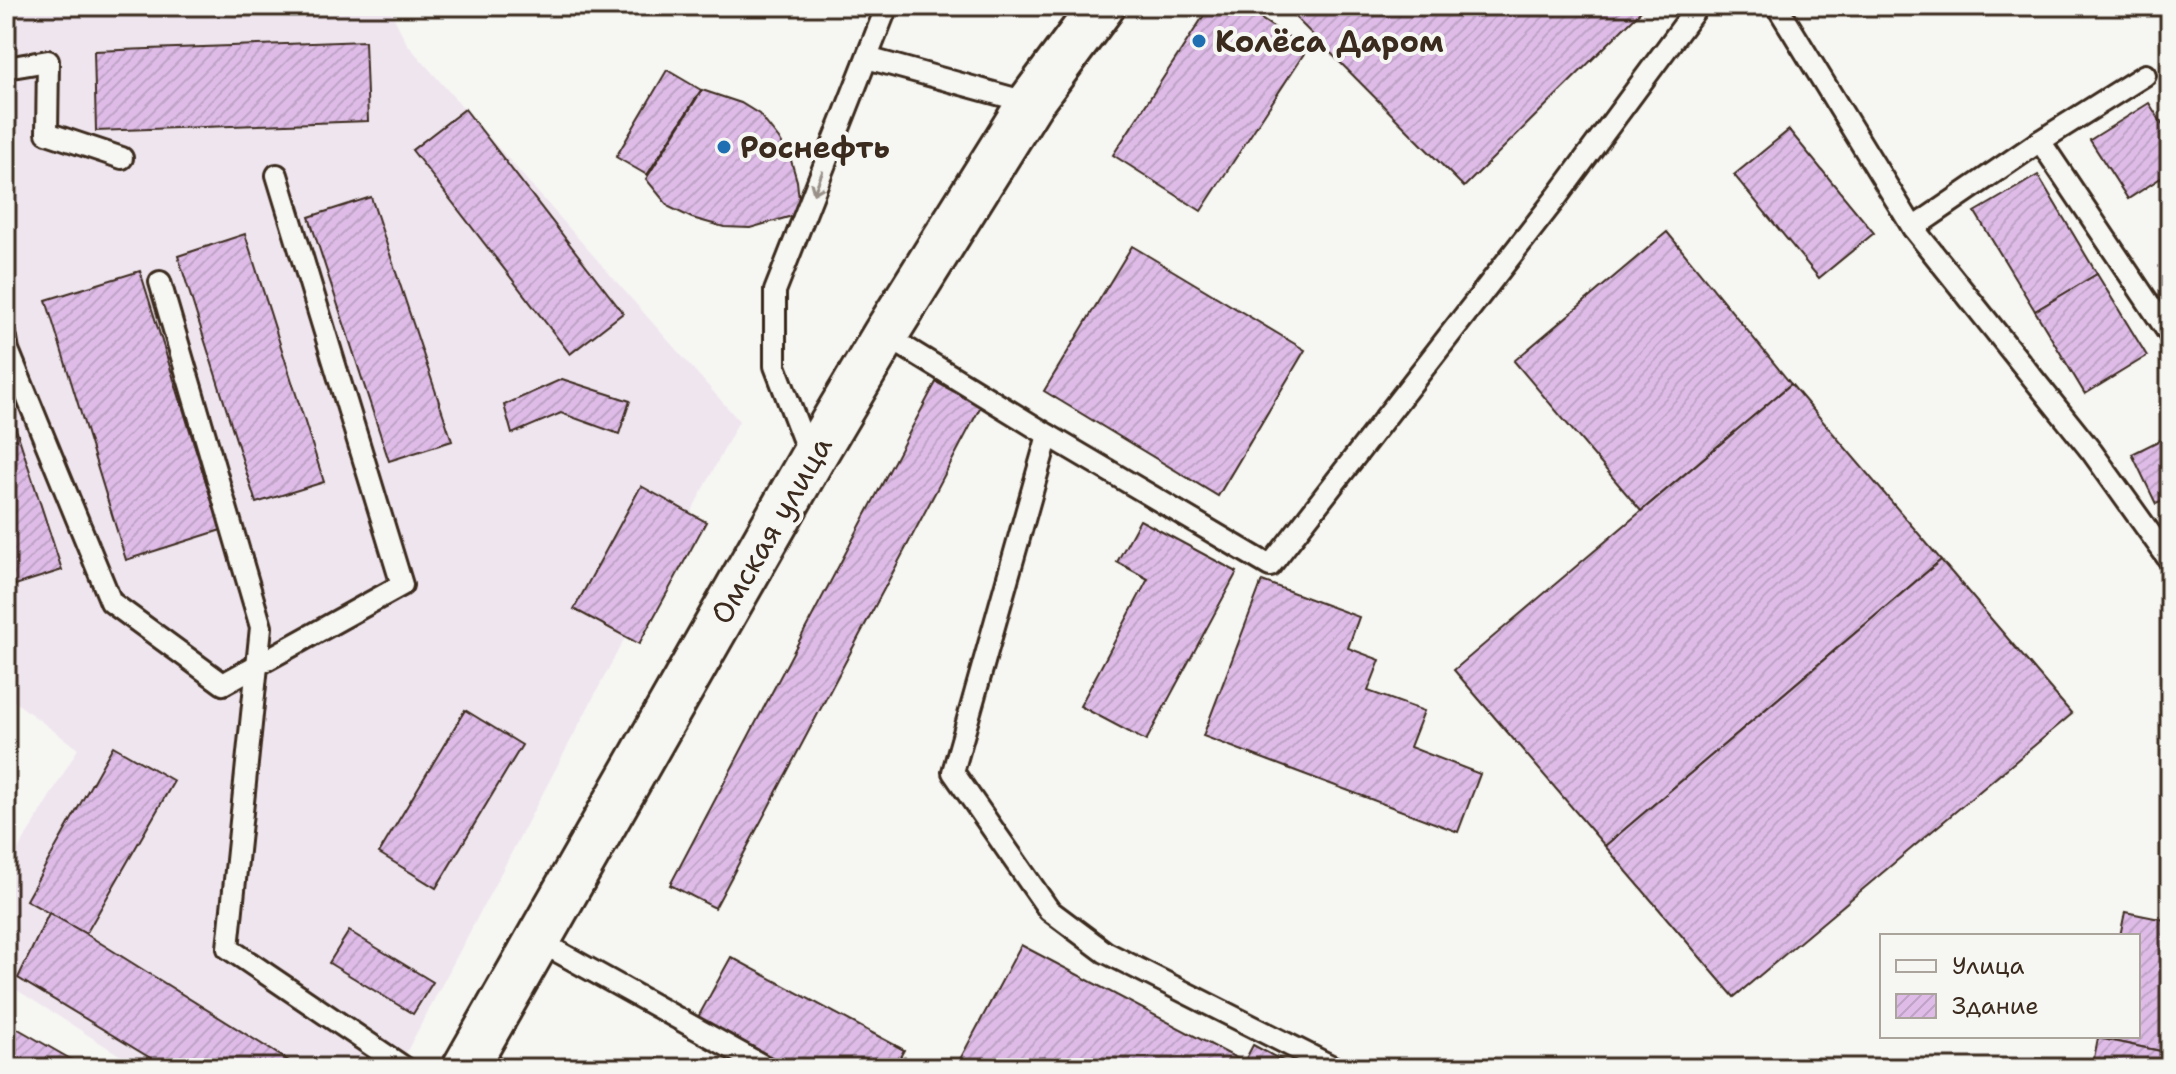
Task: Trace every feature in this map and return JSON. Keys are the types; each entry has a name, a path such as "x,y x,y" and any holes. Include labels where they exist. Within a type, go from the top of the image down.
{"main road":[{"name":"Омская улица","path":"465,1068 885,335 1030,103 1102,6"}],"lane":[{"path":"811,460 775,366 775,291 887,6"},
{"path":"885,335 1270,566 1556,198 1698,6"},
{"path":"1777,6 1913,228 2092,452 2170,561"},
{"path":"867,58 1030,103"},
{"path":"6,68 48,61 47,133 122,158"},
{"path":"1913,228 2040,141 2145,75"},
{"path":"2040,141 2170,335"},
{"path":"6,338 8,350 111,602 223,684 402,585 277,175"},
{"path":"160,282 261,627 228,948 405,1068"},
{"path":"1048,435 953,772 1049,910 1105,952 1335,1068"},
{"path":"537,940 767,1068"}],"shaded area":[{"path":"6,6 388,6 407,44 739,421 398,1068 140,1068 6,983 6,870 78,749 6,695"}],"building":[{"path":"1210,6 1241,6 1307,49 1201,211 1113,155"},
{"path":"1284,6 1646,6 1464,187"},
{"path":"365,41 368,121 96,131 94,51"},
{"path":"667,70 701,90 647,175 616,157"},
{"path":"702,90 741,103 759,114 779,139 790,157 797,181 800,209 792,216 750,228 724,227 692,218 669,207 646,179"},
{"path":"2149,103 2170,136 2170,172 2128,199 2090,140"},
{"path":"465,109 623,313 570,354 412,150"},
{"path":"1789,130 1874,233 1819,278 1734,175"},
{"path":"2038,175 2097,274 2035,311 1975,212"},
{"path":"371,197 452,441 389,461 309,217"},
{"path":"1667,232 1791,384 1641,511 1514,361"},
{"path":"245,234 324,482 256,503 178,256"},
{"path":"1132,246 1305,350 1218,496 1044,391"},
{"path":"140,271 221,530 126,560 46,300"},
{"path":"2097,274 2147,356 2085,394 2035,311"},
{"path":"562,379 630,401 619,434 561,413 512,434 504,405"},
{"path":"936,382 981,406 715,908 670,885"},
{"path":"1791,384 1941,560 1605,846 1454,670"},
{"path":"6,398 62,570 6,588"},
{"path":"2164,438 2170,451 2170,498 2156,504 2132,454"},
{"path":"641,486 706,522 639,644 574,609"},
{"path":"1140,520 1237,572 1146,741 1080,706 1148,579 1117,562"},
{"path":"1941,560 2072,714 1734,997 1605,846"},
{"path":"1262,581 1359,617 1348,648 1380,660 1368,691 1424,711 1410,747 1480,774 1458,832 1203,736"},
{"path":"465,710 522,745 436,888 379,853"},
{"path":"113,746 174,781 86,934 26,900"},
{"path":"2125,912 2170,921 2170,1053 2098,1038 2140,1038 2140,934 2120,934"},
{"path":"49,913 300,1068 167,1068 18,978"},
{"path":"349,931 433,982 413,1014 329,963"},
{"path":"1021,945 1244,1062 1241,1068 967,1068 958,1063"},
{"path":"731,957 904,1050 894,1068 788,1068 697,1019"},
{"path":"6,1022 86,1068 6,1068"},
{"path":"2098,1038 2170,1053 2170,1068 2092,1068"},
{"path":"1253,1045 1296,1068 1241,1068"}],"place":[{"name":"Колёса Даром","path":"1199,41"},
{"name":"Роснефть","path":"724,147"}]}
